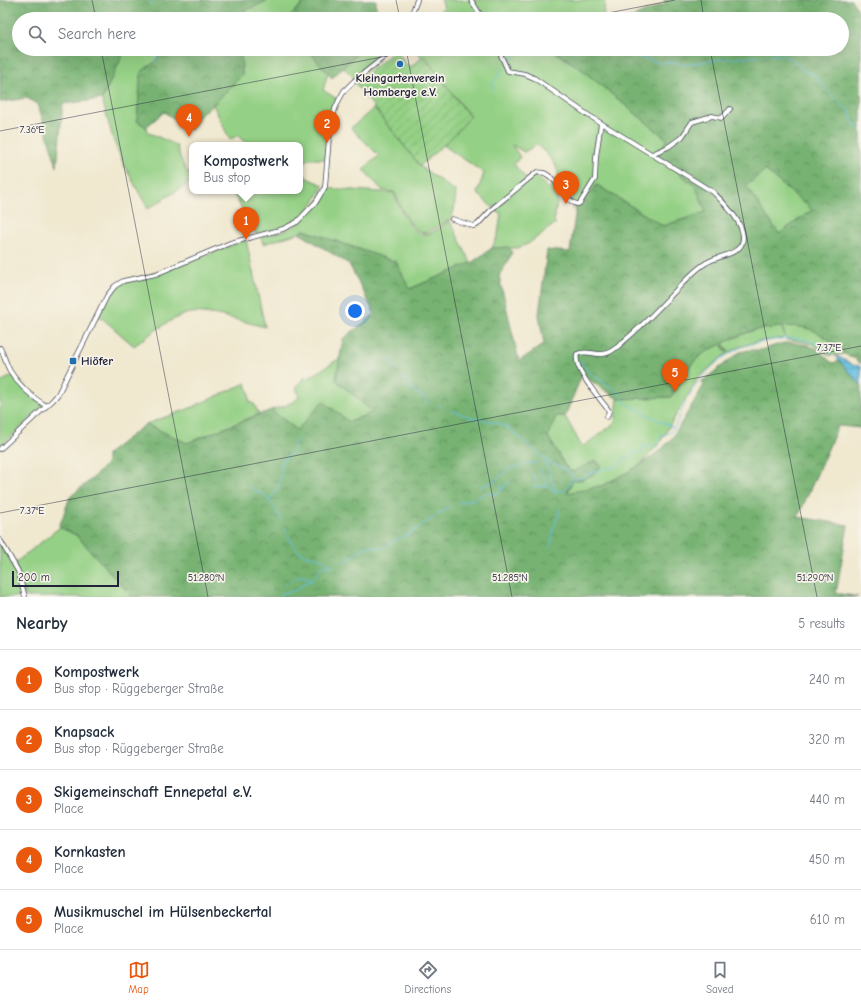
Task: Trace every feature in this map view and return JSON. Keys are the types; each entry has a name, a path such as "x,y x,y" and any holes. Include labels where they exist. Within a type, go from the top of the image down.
{"street":[{"path":"413,12 417,0"},
{"path":"471,0 479,12"},
{"path":"0,449 53,400 61,388 107,296 117,284 123,281 156,274 230,243 283,229 293,225 301,218 316,202 325,187 329,138 335,109 339,100 344,91 354,81 385,56"},
{"path":"501,56 508,71 526,74 534,78 601,123 713,192 730,208 741,228 743,237 742,244 736,252 719,256 705,263 689,277 639,329 611,352 601,355 583,352 577,354 576,358 580,369 609,411 607,417"},
{"path":"652,154 668,147 682,137 692,122 712,116 722,118 730,109"},
{"path":"452,219 473,226 478,225 493,208 537,172 546,173 559,185 572,203 578,204 595,179 596,157 601,123"},
{"path":"0,348 9,370 15,379 35,399 46,406"},
{"path":"0,540 18,571 25,597"}],"green space":[{"path":"0,0 267,0 241,12 12,12 12,56 122,56 102,99 63,104 57,167 38,104 27,98 0,102"},
{"path":"267,0 306,0 295,12 241,12"},
{"path":"306,0 376,0 376,12 295,12"},
{"path":"441,0 605,0 604,12 439,12 444,7"},
{"path":"663,0 851,0 861,14 861,364 854,358 849,357 815,331 806,328 786,327 752,331 723,343 728,352 726,352 721,344 704,353 692,363 671,397 618,399 582,375 565,416 556,416 548,436 565,466 573,472 596,460 601,466 593,475 581,480 572,481 567,493 604,485 640,465 662,449 673,437 704,385 701,382 740,352 761,350 783,343 808,345 818,350 831,362 834,363 840,361 861,385 861,428 838,426 798,517 848,525 836,593 858,597 130,597 130,594 76,535 59,527 70,497 94,477 107,463 107,454 146,424 187,443 271,410 297,430 323,401 349,422 373,412 336,380 343,339 375,314 349,264 299,233 304,230 396,262 410,289 471,263 492,248 508,247 512,251 510,258 499,276 519,361 544,344 539,315 547,250 570,252 576,207 597,185 663,226 706,212 696,187 655,153 668,140 581,69 562,56 849,56 849,12 645,12 666,3","holes":["765,170 812,210 779,234 746,186"]},
{"path":"122,56 159,56 155,62 141,72 137,121 146,127 147,132 176,145 184,167 189,174 189,183 148,209 124,165 113,139 102,99"},
{"path":"159,56 241,56 242,75 213,105 201,114 191,130 164,112 146,127 137,121 141,72 155,62"},
{"path":"241,56 313,56 328,73 323,90 337,99 333,110 326,159 308,159 303,163 303,142 244,142 238,135 230,140 213,105 242,75"},
{"path":"313,56 355,56 332,78"},
{"path":"355,56 375,56 379,60 355,79 343,67"},
{"path":"389,56 400,56 409,68 424,56 470,117 454,135 420,166 355,83"},
{"path":"424,56 561,56 581,69 668,140 655,153 696,187 706,212 663,226 597,185 572,210 574,203 564,190 558,197 554,221 556,223 528,244 517,248 492,248 498,234 501,214 494,209 535,174 548,189 558,182 558,171 553,161 537,145 524,152 512,145 520,157 514,164 527,180 493,208 477,193 484,173 443,145 454,135 470,116"},
{"path":"374,108 420,166 456,192 454,210 451,219 426,233 415,228 410,223 394,192 382,190 363,169 379,156 351,128"},
{"path":"765,170 813,210 779,234 746,186"},
{"path":"303,174 309,179 323,185 314,202 301,217 278,229 256,234 234,194 303,194"},
{"path":"326,188 394,193 406,220 416,231 422,234 431,233 450,221 471,263 409,289 396,262 304,230 299,233 263,244 261,236 291,228 301,221 316,205"},
{"path":"246,240 265,327 214,314 186,314 159,328 134,346 103,319 98,317 113,290 123,283 183,264"},
{"path":"781,326 785,337 783,326 800,326 814,330 846,354 829,355 812,344 787,340 784,338 756,342 739,347 722,357 698,378 659,444 640,465 604,485 567,494 572,482 596,460 573,472 565,466 548,436 556,416 565,416 582,447 615,423 618,399 671,397 692,363 704,353 721,344 726,352 728,351 723,343 756,330"},
{"path":"340,358 336,380 374,412 349,422 297,430 271,410 285,406 299,398 296,386 305,377 307,379"},
{"path":"14,375 25,387 46,404 0,447 0,382"},
{"path":"246,383 249,393 249,401 254,404 259,414 187,443 146,424 188,409"},
{"path":"60,527 76,535 130,594 130,597 26,597 15,563"},
{"path":"0,541 14,568 24,597 0,597"}],"water":[{"path":"835,356 855,366 857,365 861,367 861,385"}],"waterway":[{"path":"148,0 152,5"},
{"path":"155,62 158,56"},
{"path":"507,62 516,56"},
{"path":"636,56 660,63 677,62 681,65 721,59 764,56"},
{"path":"782,56 796,62 803,70 814,75 838,102 849,111 853,123 861,131"},
{"path":"493,89 492,85 502,71 502,66"},
{"path":"689,396 700,379 714,365 730,353 748,345 779,339 799,339 815,343 832,354"},
{"path":"387,359 397,370"},
{"path":"581,361 587,371 620,394"},
{"path":"402,376 410,388 421,395 429,404"},
{"path":"622,397 625,403 674,428"},
{"path":"534,487 549,486 554,491 564,491 573,479 583,478 590,473 602,469 616,467 625,457 631,459 633,457 633,452 643,452 643,446 650,447 660,443 661,435 673,431 686,401"},
{"path":"438,405 442,407"},
{"path":"451,410 466,416 498,423 507,427 544,458 544,463 556,491"},
{"path":"269,501 277,490 281,475 281,464 285,458 294,452 295,439"},
{"path":"547,458 549,462 563,468 575,478"},
{"path":"524,465 536,462 538,463"},
{"path":"480,487 495,481 510,468 520,466"},
{"path":"540,469 547,486"},
{"path":"533,474 534,479 540,486"},
{"path":"457,503 475,499 486,493 496,494 503,489 507,483 510,483"},
{"path":"249,486 268,499 281,520"},
{"path":"499,486 503,489"},
{"path":"342,563 367,546 380,548 386,547 393,541 403,537 449,507"},
{"path":"551,547 553,530 560,509"},
{"path":"284,527 288,536 299,551 307,556 320,558 330,564"},
{"path":"279,597 282,593 298,589 304,583 313,580 320,568 328,565 332,567 334,566"},
{"path":"284,586 300,576 313,579"}],"place":[{"name":"Kleingartenverein Homberge e.V.","path":"400,64"},
{"name":"Kornkasten","path":"189,137"},
{"name":"Knapsack","path":"327,143"},
{"name":"Skigemeinschaft Ennepetal e.V.","path":"566,204"},
{"name":"Kompostwerk","path":"246,240"},
{"name":"Hiöfer","path":"73,361"},
{"name":"Musikmuschel im Hülsenbeckertal","path":"675,392"}]}
